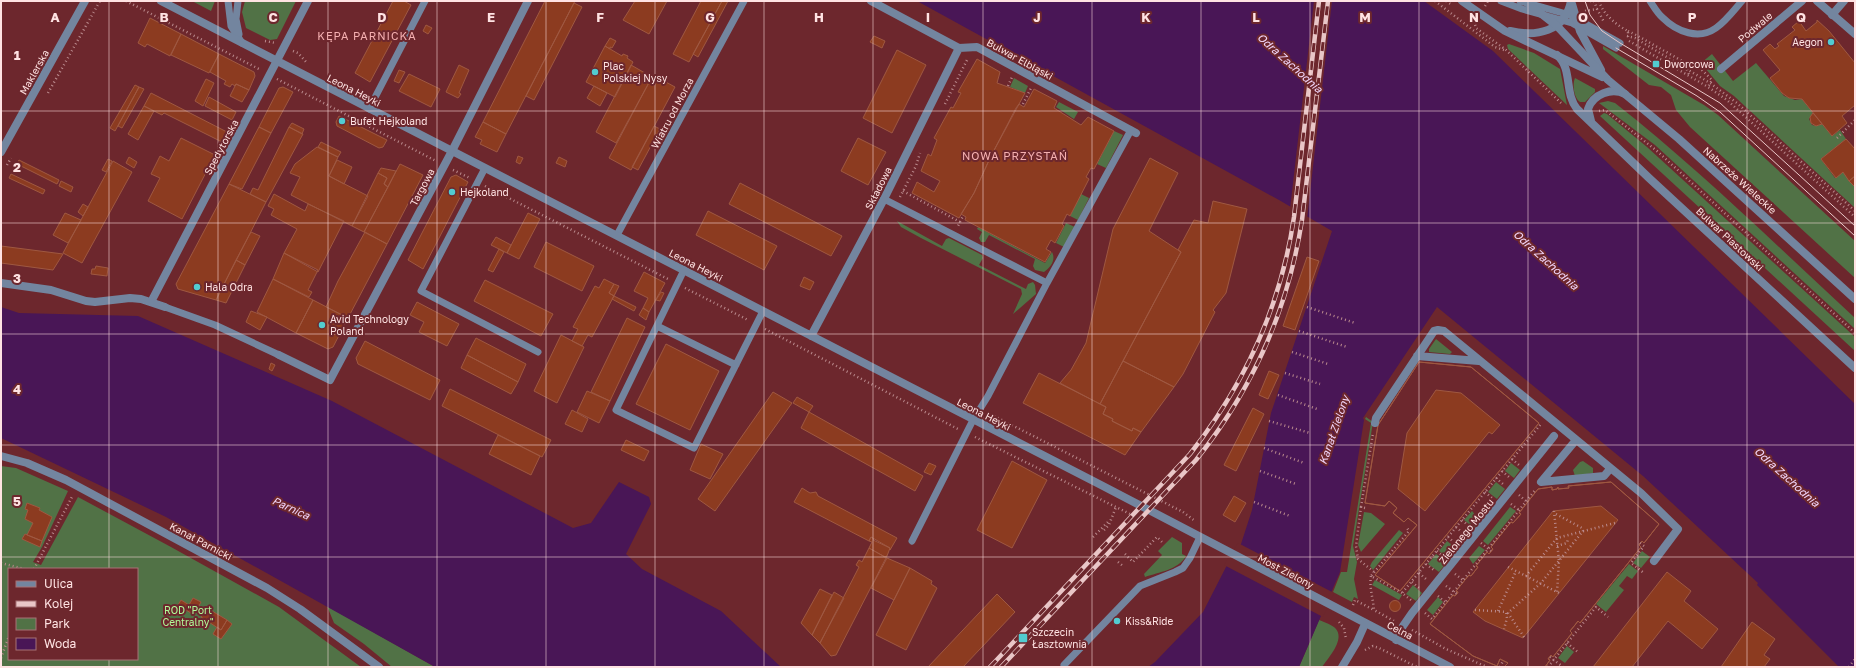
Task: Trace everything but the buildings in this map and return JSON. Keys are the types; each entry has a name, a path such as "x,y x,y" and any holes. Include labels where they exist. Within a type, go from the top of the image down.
{"street":[{"name":"Maklerska","path":"1,152 85,1"},
{"name":"Leona Heyki","path":"161,1 277,62 617,235 1221,549"},
{"name":"Spedytorska","path":"151,302 308,1"},
{"name":"Targowa","path":"279,355 330,380 445,166 528,1"},
{"name":"Bulwar Elbląski","path":"871,1 959,48 977,47 1133,132"},
{"name":"Nabrzeże Wieleckie","path":"1462,1 1499,28 1608,80"},
{"path":"1499,28 1515,33 1534,34 1548,31 1557,26 1565,17 1571,1"},
{"path":"1571,1 1578,26 1592,56 1608,80"},
{"name":"Podwale","path":"1721,68 1802,1"},
{"path":"1817,1 1855,34"},
{"path":"1832,15 1844,1"},
{"name":"Nabrzeże Wieleckie","path":"1524,2 1557,26 1608,80 1679,139 1855,299"},
{"name":"Składowa","path":"811,336 884,198 959,48"},
{"name":"Bulwar Piastowski","path":"1554,53 1561,60 1564,66 1572,102 1649,178 1855,368"},
{"path":"1593,123 1588,115 1588,108 1594,99 1612,91 1627,96"},
{"path":"1,283 51,290 86,301 95,302 130,298 151,302 165,307"},
{"path":"1375,423 1376,418 1434,331 1444,331 1641,493 1678,529 1654,561"},
{"path":"1417,356 1479,361"},
{"name":"Zielonego Mostu","path":"1396,640 1403,626 1554,436"},
{"path":"1541,482 1576,440"},
{"name":"Kanał Parnicki","path":"1,456 38,468 78,486 279,596 319,622 379,667"},
{"path":"1541,482 1604,476 1610,469"},
{"name":"Most Zielony","path":"1221,549 1341,611"},
{"name":"Celna","path":"1341,611 1450,667"},
{"path":"1342,667 1357,642 1365,624"}],"lane":[{"path":"228,1 231,26 244,44"},
{"path":"238,1 236,19 238,32 244,44"},
{"path":"369,109 425,1"},
{"name":"Wiatru od Morza","path":"617,235 744,1"},
{"path":"1501,1 1543,15 1565,17 1575,17 1618,46 1578,26 1565,17 1524,2"},
{"path":"1650,1 1663,18 1680,30 1693,35 1703,34 1716,28 1742,1"},
{"path":"912,542 973,420 988,396 1047,284 1133,132"},
{"path":"485,168 421,291 538,352"},
{"path":"884,198 1047,284"},
{"path":"684,270 616,410 694,448 763,311"},
{"path":"165,307 215,325 279,355"},
{"path":"657,326 736,365"},
{"path":"1064,665 1140,586 1183,568 1190,558 1200,537"}],"path":[{"path":"46,97 100,1"},
{"path":"126,1 966,433 1132,515"},
{"path":"1435,1 1495,47 1506,50"},
{"path":"1592,1 1607,25"},
{"path":"1599,1 1601,7 1610,19 1628,32 1684,62 1689,76"},
{"path":"1584,11 1597,9"},
{"path":"1475,19 1474,24 1476,28 1506,50 1566,108"},
{"path":"1628,32 1628,41 1708,87 1727,100 1855,217"},
{"path":"1622,34 1635,38 1686,68 1710,83 1737,103 1855,211"},
{"path":"1699,67 1712,80 1708,87"},
{"path":"1023,104 1036,79"},
{"path":"1593,123 1597,119 1598,112 1605,110 1642,139 1855,333"},
{"path":"1837,138 1855,120"},
{"path":"7,165 15,151"},
{"path":"903,191 960,222"},
{"path":"954,235 963,216"},
{"path":"1307,306 1355,322"},
{"path":"1299,331 1347,346"},
{"path":"1292,352 1328,364"},
{"path":"1285,372 1320,384"},
{"path":"1278,395 1317,409"},
{"path":"1269,421 1310,433"},
{"path":"1374,572 1358,559 1356,546 1375,423"},
{"path":"1402,593 1541,424"},
{"path":"1264,448 1304,463"},
{"path":"1260,471 1296,484"},
{"path":"1122,480 1183,512 1199,523"},
{"path":"1371,576 1402,593 1432,619 1541,482"},
{"path":"35,568 78,486"},
{"path":"1518,494 1526,501"},
{"path":"1254,502 1290,516"},
{"path":"1104,530 1108,525 1116,507"},
{"path":"1508,567 1558,592 1559,561 1554,512 1582,528 1583,531"},
{"path":"1094,537 1111,519"},
{"path":"1526,576 1557,538 1615,523"},
{"path":"1374,610 1370,585 1371,576 1409,531 1407,528"},
{"path":"1504,629 1508,613 1541,584 1583,531"},
{"path":"1566,535 1573,544"},
{"path":"1125,554 1133,562 1157,537 1162,542"},
{"path":"1557,546 1567,543 1568,539"},
{"path":"1640,543 1644,546 1631,563 1644,573"},
{"path":"1118,562 1123,566"},
{"path":"1,563 20,568"},
{"path":"1498,611 1516,571"},
{"path":"1455,573 1463,580"},
{"path":"1445,585 1457,594"},
{"path":"1437,595 1445,602"},
{"path":"1347,603 1353,605 1355,600 1442,647 1487,667"},
{"path":"1548,667 1596,607 1608,617"},
{"path":"1475,610 1508,613 1524,637"},
{"path":"1336,620 1345,630 1346,636 1344,642"},
{"path":"1,658 8,639"},
{"path":"1567,643 1579,653"},
{"path":"1362,654 1368,648 1375,647 1417,667"},
{"path":"1550,657 1563,667"},
{"path":"1849,667 1855,659"},
{"path":"1500,667 1503,661"}],"green space":[{"path":"192,1 215,1 211,11"},
{"path":"245,1 296,1 277,39 270,40 246,28 242,12"},
{"path":"1509,44 1534,53 1560,69 1567,105 1508,49 1507,45"},
{"path":"1603,46 1704,105 1718,115 1855,241 1855,278 1690,127 1676,110 1671,95 1661,87 1649,85 1603,49"},
{"path":"1712,54 1733,81 1756,63 1784,96 1795,100 1802,99 1813,113 1809,119 1812,125 1817,126 1822,124 1832,136 1840,130 1846,139 1821,159 1835,178 1843,172 1855,187 1855,208 1734,96 1720,86 1701,63"},
{"path":"1014,78 1028,86 1025,93 1010,87"},
{"path":"1575,78 1595,89 1595,92 1585,102 1580,102 1575,94"},
{"path":"1608,101 1615,103 1646,128 1737,208 1855,318 1855,329 1655,145 1599,103"},
{"path":"1059,102 1078,112 1074,119 1056,107"},
{"path":"1604,113 1647,147 1855,337 1855,351 1600,116"},
{"path":"1114,131 1123,135 1106,168 1097,164"},
{"path":"1081,194 1089,198 1078,220 1070,216"},
{"path":"897,221 942,246 946,239 949,238 982,255 983,258 979,265 1026,289 1028,284 1033,282 1035,285 1036,294 1013,314 1022,294 1021,289 921,238 901,227"},
{"path":"1066,223 1075,227 1064,247 1056,243"},
{"path":"978,227 1045,263 1052,252 1053,261 1049,268 1044,272 1035,270 1033,266 1035,259 989,235 985,242 981,242 979,238 982,232 977,229"},
{"path":"1436,339 1452,352 1450,354 1429,352 1429,349"},
{"path":"1366,417 1373,422 1353,546 1357,562 1354,579 1358,599 1354,597 1352,602 1333,592 1341,572 1347,572 1371,423 1365,419"},
{"path":"1583,461 1593,468 1593,473 1575,476 1573,470 1580,462"},
{"path":"1511,463 1520,470 1514,478 1505,471"},
{"name":"ROD \"Port Centralny\"","path":"1,466 16,468 68,491 42,547 33,562 41,565 78,497 279,607 361,667 1,667"},
{"path":"1496,482 1505,489 1497,499 1488,492"},
{"path":"1510,507 1516,511 1488,545 1483,541"},
{"path":"1472,511 1476,519 1474,528 1464,520"},
{"path":"1364,512 1371,513 1385,524 1361,552 1358,545"},
{"path":"1399,530 1403,533 1373,570 1370,566 1372,562"},
{"path":"1172,537 1182,543 1182,554 1186,556 1183,561 1162,572 1145,577 1144,574 1162,555 1158,551"},
{"path":"1447,541 1457,549 1449,559 1439,551"},
{"path":"1479,546 1485,550 1473,564 1469,558"},
{"path":"1642,551 1650,557 1641,568 1633,563"},
{"path":"1436,554 1447,562 1439,572 1428,564"},
{"path":"1629,564 1638,571 1632,579 1627,576 1619,586 1624,590 1606,612 1596,604"},
{"path":"1375,580 1402,595 1399,600 1372,585"},
{"path":"1413,585 1422,593 1416,601 1406,594"},
{"path":"1438,597 1443,602 1433,615 1427,610"},
{"path":"327,606 435,667 392,667 364,644 334,623"},
{"path":"1319,620 1336,629 1338,638 1335,649 1322,667 1299,667"},
{"path":"1567,646 1574,652 1565,663 1558,658"}],"water":[{"path":"917,1 1424,1 1493,51 1855,404 1855,667 1839,667 1757,585 1758,583 1643,476 1437,307 1363,418 1364,420 1340,572 1299,667 1148,667 1155,662 1203,612 1226,567 1241,544 1252,510 1271,413 1332,231 1279,200"},
{"name":"Parnica","path":"1,307 19,313 138,316 332,401 573,528 591,523 619,482 649,497 651,504 626,554 642,569 721,611 781,667 435,667 166,517 1,438"}],"pier":[{"path":"1314,1 1332,1 1307,219 1290,209"},
{"path":"1238,543 1334,593 1323,617 1224,565"}],"tram line":[{"path":"1585,1 1590,15 1602,31 1720,103 1855,226"},
{"path":"1616,48 1697,96 1720,112 1855,236"}],"railway":[{"path":"990,667 1190,454 1228,400 1244,372 1270,313 1288,250 1294,217 1319,1"},
{"path":"1001,667 1196,460 1235,405 1251,377 1277,317 1288,285 1296,253 1302,220 1328,1"}],"place":[{"name":"Aegon","path":"1831,42"},
{"name":"Dworcowa","path":"1656,64"},
{"name":"Plac Polskiej Nysy","path":"595,72"},
{"name":"Bufet Hejkoland","path":"342,121"},
{"name":"Hejkoland","path":"452,192"},
{"name":"Hala Odra","path":"197,287"},
{"name":"Avid Technology Poland","path":"322,325"},
{"name":"Kiss&Ride","path":"1117,621"},
{"name":"Szczecin Łasztownia","path":"1023,638"}],"district":[{"name":"KĘPA PARNICKA","path":"367,36"},
{"name":"NOWA PRZYSTAŃ","path":"1015,156"}],"water label":[{"name":"Odra Zachodnia","path":"1290,63"},
{"name":"Odra Zachodnia","path":"1546,260"},
{"name":"Kanał Zielony","path":"1334,430"},
{"name":"Odra Zachodnia","path":"1787,477"}]}
